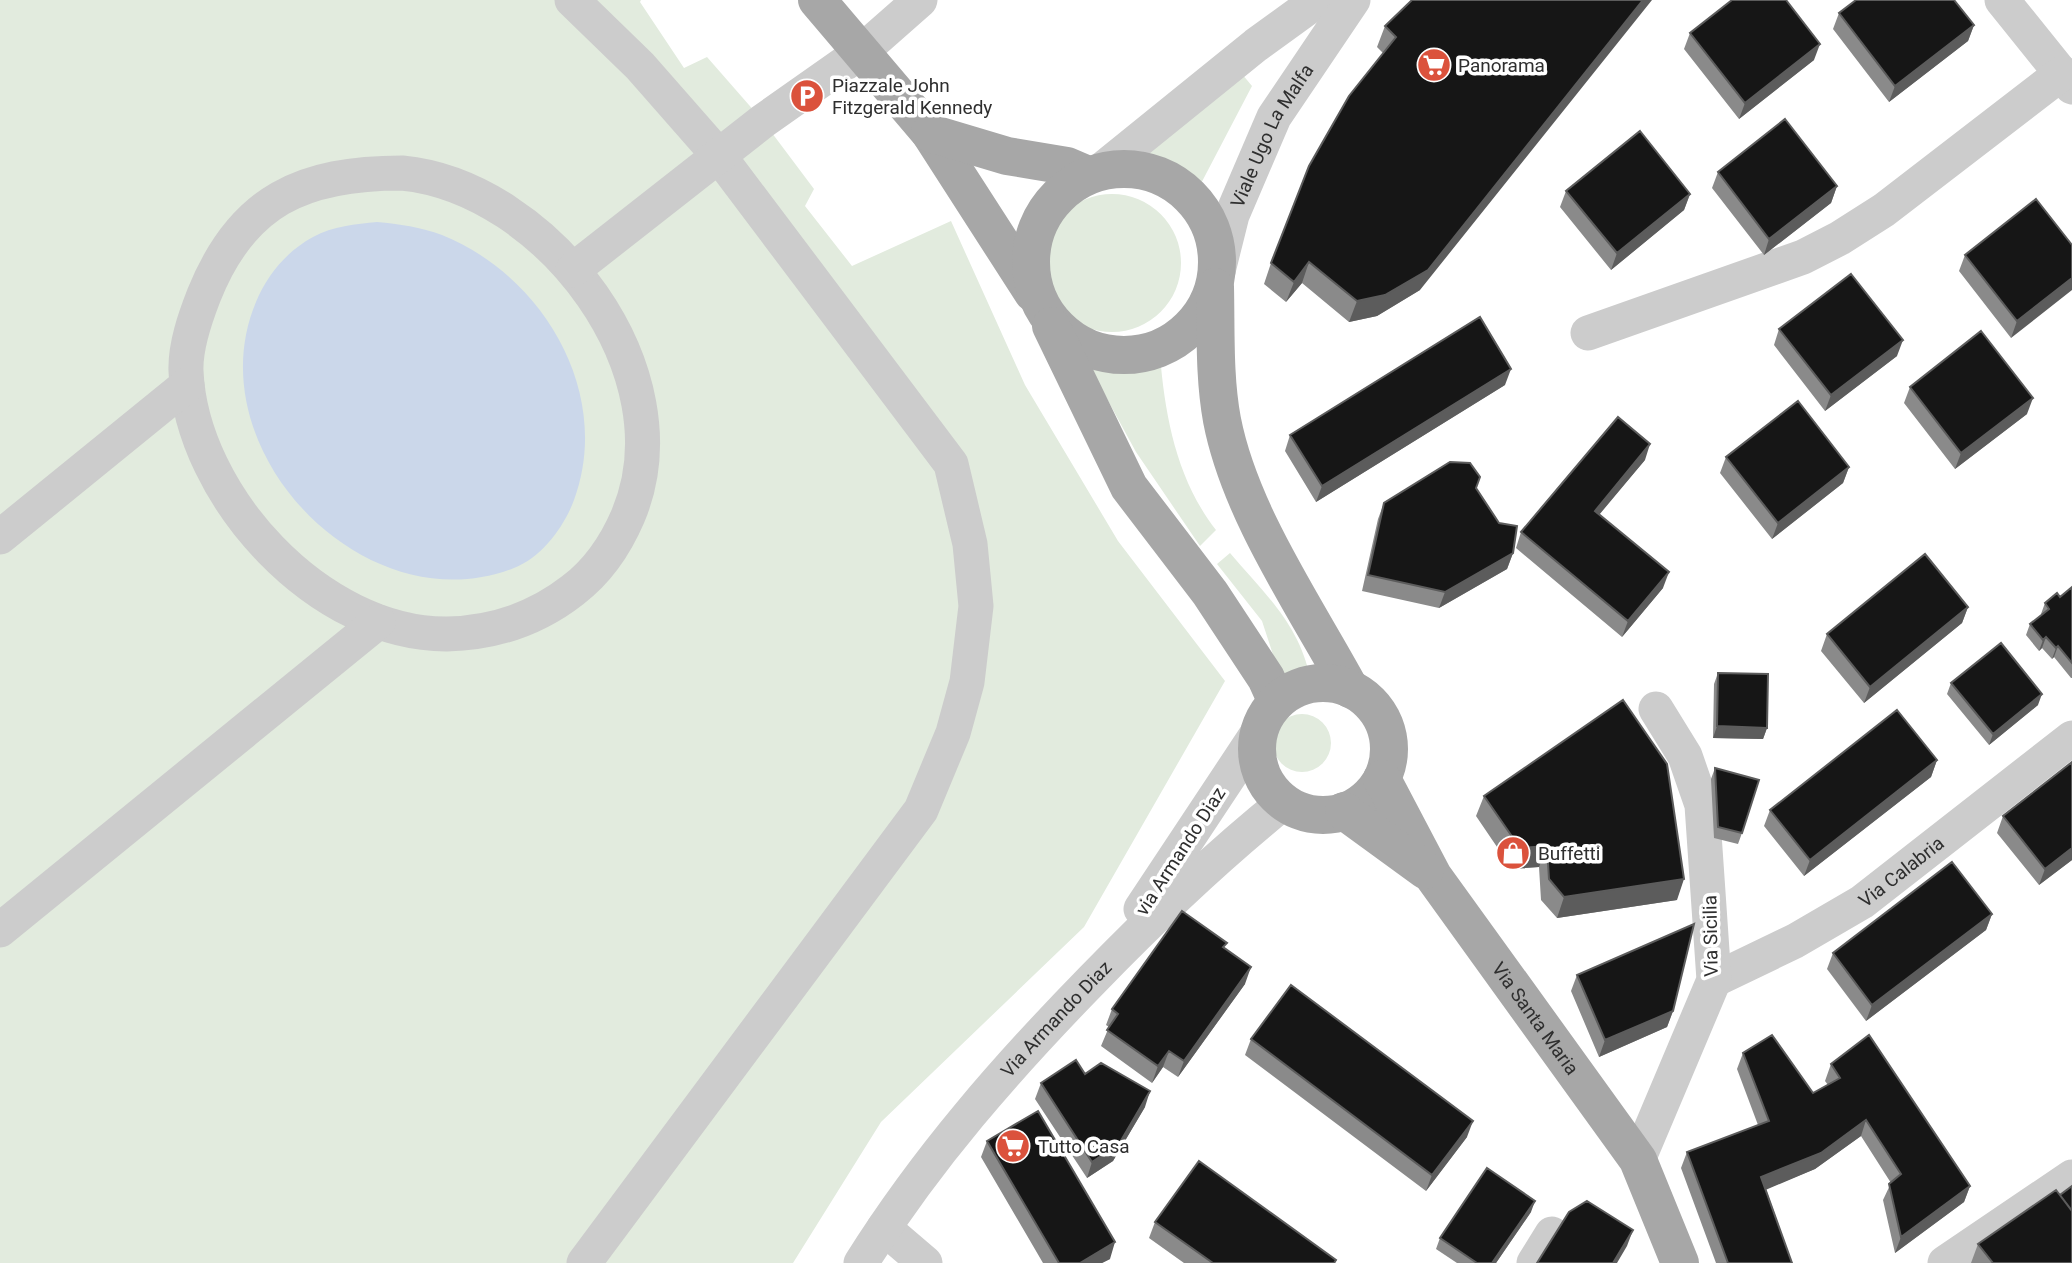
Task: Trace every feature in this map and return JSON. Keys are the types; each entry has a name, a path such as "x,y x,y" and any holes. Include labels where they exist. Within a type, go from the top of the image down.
{"main road":[{"path":"817,0 930,133 1043,309 1064,335 1087,349 1114,356 1140,355 1166,346 1188,330 1205,309 1215,284"},
{"path":"930,133 1007,156 1067,166 1094,174"},
{"path":"1268,716 1296,688 1314,683 1350,689 1368,701 1385,727 1388,759 1382,779 1371,795 1356,807 1318,816 1300,812 1283,803 1269,789 1260,771 1256,751 1268,716 1266,678 1210,593 1129,487 1043,309 1032,279 1030,254 1036,229 1049,206 1066,188 1094,174 1126,168 1154,173 1178,186 1198,205 1212,229 1218,256 1215,284 1217,388 1230,449 1260,524 1350,689"},
{"name":"Via Santa Maria","path":"1382,779 1433,876 1639,1160 1680,1263"},
{"path":"1344,811 1433,876"}],"street":[{"path":"572,0 640,66 719,156 951,464 970,544 976,606 969,670 953,733 921,810 584,1263"},
{"path":"573,270 804,90 862,52 920,0"},
{"path":"1094,174 1256,45 1318,0"},
{"name":"Viale Ugo La Malfa","path":"1215,284 1232,215 1274,117 1353,0"},
{"path":"1588,332 1803,257 1833,242 1884,210 2067,80 2002,0"},
{"path":"417,174 468,188 518,219 573,270 604,314 616,338 625,359 642,422 643,463 639,485 623,529 584,582 550,606 521,621 491,630 422,633 378,622 346,607 295,572 240,514 208,455 187,385 186,358 194,324 209,283 226,250 248,221 262,210 307,186 345,176 417,174"},
{"path":"0,537 187,385"},
{"path":"0,930 378,622"},
{"name":"Via Sicilia","path":"1639,1160 1713,980 1702,805 1685,756 1656,709"},
{"name":"via Armando Diaz","path":"1100,971 1268,716"},
{"name":"Via Calabria","path":"1713,980 1795,941 1862,902 2072,738"},
{"name":"Via Armando Diaz","path":"862,1263 932,1158 975,1105 1100,971 1206,867 1283,803"},
{"path":"1945,1263 2072,1177"},
{"path":"884,1228 925,1263"},
{"path":"1534,1263 1552,1234"}],"shaded area":[{"path":"0,0 641,0 684,68 707,57 763,121 814,189 805,206 852,266 951,221 1025,385 1118,541 1225,681 1084,927 881,1122 793,1263 0,1263"},
{"path":"1242,74 1252,86 1196,193 1161,166 1137,158"},
{"path":"1112,194 1139,199 1161,214 1176,236 1181,263 1176,290 1161,312 1139,327 1112,332 1085,327 1063,312 1048,290 1043,263 1048,236 1063,214 1085,199"},
{"path":"1160,355 1165,401 1182,469 1203,511 1216,530 1200,546 1136,452 1088,364 1126,363"},
{"path":"1230,553 1268,596 1289,626 1305,659 1310,678 1283,685 1262,621 1217,564"},
{"path":"1302,714 1318,719 1326,727 1331,743 1326,759 1318,767 1302,772 1286,767 1278,759 1273,743 1278,727 1286,719"}],"water":[{"path":"377,222 410,226 442,235 479,254 511,279 539,309 561,343 576,380 584,420 584,460 574,500 551,540 534,557 514,568 458,580 402,572 351,549 306,512 271,466 249,414 243,358 256,302 266,282 286,257 313,237 337,228"}],"building":[{"path":"1412,0 1643,0 1428,270 1385,295 1357,301 1309,262 1294,282 1271,263 1309,166 1349,96 1396,37 1385,26"},
{"path":"1732,0 1786,0 1820,44 1745,103 1690,33"},
{"path":"1856,0 1954,0 1974,25 1895,86 1839,13"},
{"path":"1785,119 1837,186 1769,239 1718,172"},
{"path":"1640,131 1690,194 1617,253 1566,191"},
{"path":"2036,199 2072,245 2072,278 2017,321 1965,255"},
{"path":"1851,274 1903,340 1831,395 1779,329"},
{"path":"1480,317 1511,369 1322,486 1290,435"},
{"path":"1981,331 2033,398 1961,453 1910,387"},
{"path":"1798,401 1849,467 1778,523 1726,457"},
{"path":"1618,417 1650,444 1595,511 1669,572 1628,621 1521,532"},
{"path":"1450,462 1470,463 1480,477 1476,488 1499,523 1517,526 1513,553 1445,592 1368,575 1384,503"},
{"path":"1925,554 1968,607 1870,687 1827,634"},
{"path":"2072,587 2072,663 2058,646 2056,648 2046,637 2043,640 2030,624 2049,609 2045,603 2057,593 2060,597"},
{"path":"2001,643 2042,694 1993,734 1951,683"},
{"path":"1718,673 1768,674 1767,728 1717,726"},
{"path":"1623,700 1667,764 1684,879 1564,897 1549,879 1547,846 1520,848 1484,796"},
{"path":"1897,710 1937,760 1810,860 1770,810"},
{"path":"2072,762 2072,848 2045,869 2003,816"},
{"path":"1715,768 1759,780 1742,833 1718,827"},
{"path":"1952,862 1992,914 1872,1005 1833,953"},
{"path":"1182,911 1227,943 1223,947 1251,967 1184,1061 1169,1051 1158,1066 1107,1030 1118,1014 1112,1009"},
{"path":"1694,924 1673,1011 1605,1040 1577,975"},
{"path":"1291,985 1473,1121 1432,1175 1251,1039"},
{"path":"1772,1035 1813,1093 1840,1078 1831,1064 1869,1035 1970,1186 1901,1237 1889,1184 1901,1174 1866,1120 1821,1153 1761,1177 1792,1263 1728,1263 1687,1152 1769,1121 1743,1053"},
{"path":"1076,1060 1085,1074 1101,1063 1150,1091 1119,1144 1092,1162 1041,1083"},
{"path":"1038,1111 1115,1242 1080,1263 1059,1263 987,1141"},
{"path":"1199,1161 1336,1260 1334,1263 1213,1263 1155,1222"},
{"path":"1487,1168 1535,1201 1492,1263 1477,1263 1440,1238"},
{"path":"2072,1186 2072,1211 2060,1195"},
{"path":"2056,1190 2072,1211 2072,1263 1993,1263 1978,1244"},
{"path":"1587,1201 1633,1230 1613,1263 1537,1263 1569,1212"}],"place":[{"name":"Panorama","path":"1434,65"},
{"name":"Piazzale John Fitzgerald Kennedy","path":"807,96"},
{"name":"Buffetti","path":"1513,853"},
{"name":"Tutto Casa","path":"1013,1146"}]}
